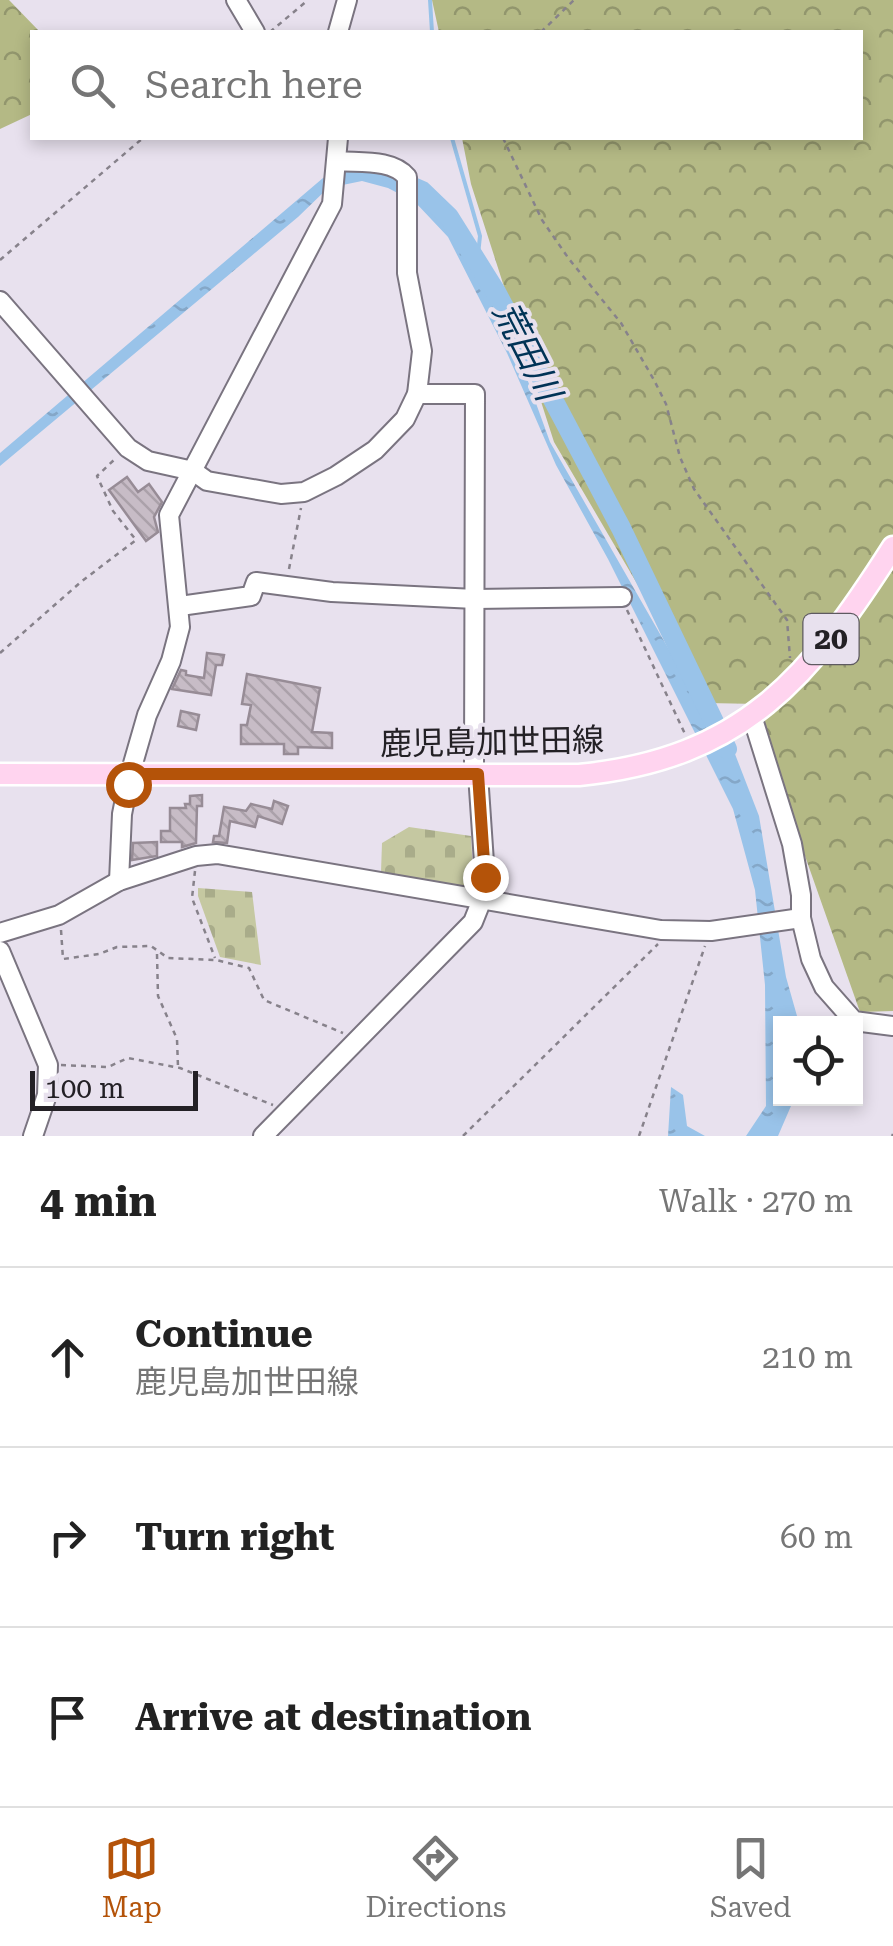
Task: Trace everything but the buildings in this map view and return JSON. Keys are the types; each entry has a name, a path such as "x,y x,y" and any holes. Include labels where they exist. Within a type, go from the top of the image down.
{"main road":[{"name":"鹿児島加世田線","path":"0,774 617,771 691,749 746,720 792,684 842,625 893,546"}],"street":[{"path":"236,0 254,30"},
{"path":"339,30 347,0"},
{"path":"0,300 128,448 148,460 193,471 207,480 247,490 304,492 375,450 405,419 417,394 422,351 407,273 407,177 402,170 338,154 335,192 193,471 169,516 180,627 130,774 122,814 119,881"},
{"path":"263,1136 473,922 481,902 485,877 478,774 474,766 476,394 417,394"},
{"path":"180,606 251,596 256,582 332,592 475,599 622,598"},
{"path":"746,720 792,844 801,895 795,919 810,959 836,1004 854,1021 893,1026"},
{"path":"0,934 59,915 119,881 196,856 232,856 481,902 672,930 711,931 795,919"},
{"path":"0,951 48,1065 47,1095 33,1136"}],"path":[{"path":"272,30 308,0"},
{"path":"543,30 574,0"},
{"path":"0,260 141,140"},
{"path":"504,140 542,220 621,323 654,380 666,404 680,457 694,490 786,620 792,684"},
{"path":"0,653 136,540 113,511 97,476 128,448"},
{"path":"286,586 304,492"},
{"path":"622,598 670,695 691,749"},
{"path":"196,856 192,898 216,960"},
{"path":"59,915 64,959 100,954 117,947 151,946 168,958 216,960 249,968 264,1000 358,1040"},
{"path":"462,1136 672,930"},
{"path":"638,1136 711,931"},
{"path":"157,950 158,996 177,1039 178,1068"},
{"path":"48,1065 108,1067 128,1058 178,1068 288,1110"}],"green space":[{"path":"0,0 9,0 38,30 30,30 30,115 0,129"},
{"path":"432,0 893,0 893,1011 860,1012 805,856 758,704 707,703 554,442 471,184 462,140 863,140 863,30 439,30"},
{"path":"409,827 471,836 474,890 381,872 382,843"},
{"path":"198,888 252,892 261,965 220,957"}],"water":[{"path":"345,169 388,174 420,194 456,236 516,348 550,442 695,695 735,754 759,816 786,977 797,1016 773,1016 773,1106 791,1106 778,1136 746,1136 766,1106 765,985 755,890 733,809 608,559 556,465 507,353 448,237 415,202 388,188 362,181 328,188 0,466 0,453 323,178"},
{"path":"671,1087 683,1095 687,1126 705,1136 668,1136"}],"waterway":[{"path":"430,0 432,30"},
{"path":"453,140 480,236 477,264"},
{"name":"荒田川","path":"392,178 422,191 449,217 496,292 621,528 727,749"}],"route":[{"path":"128,784 130,774 478,774 485,877"}]}
